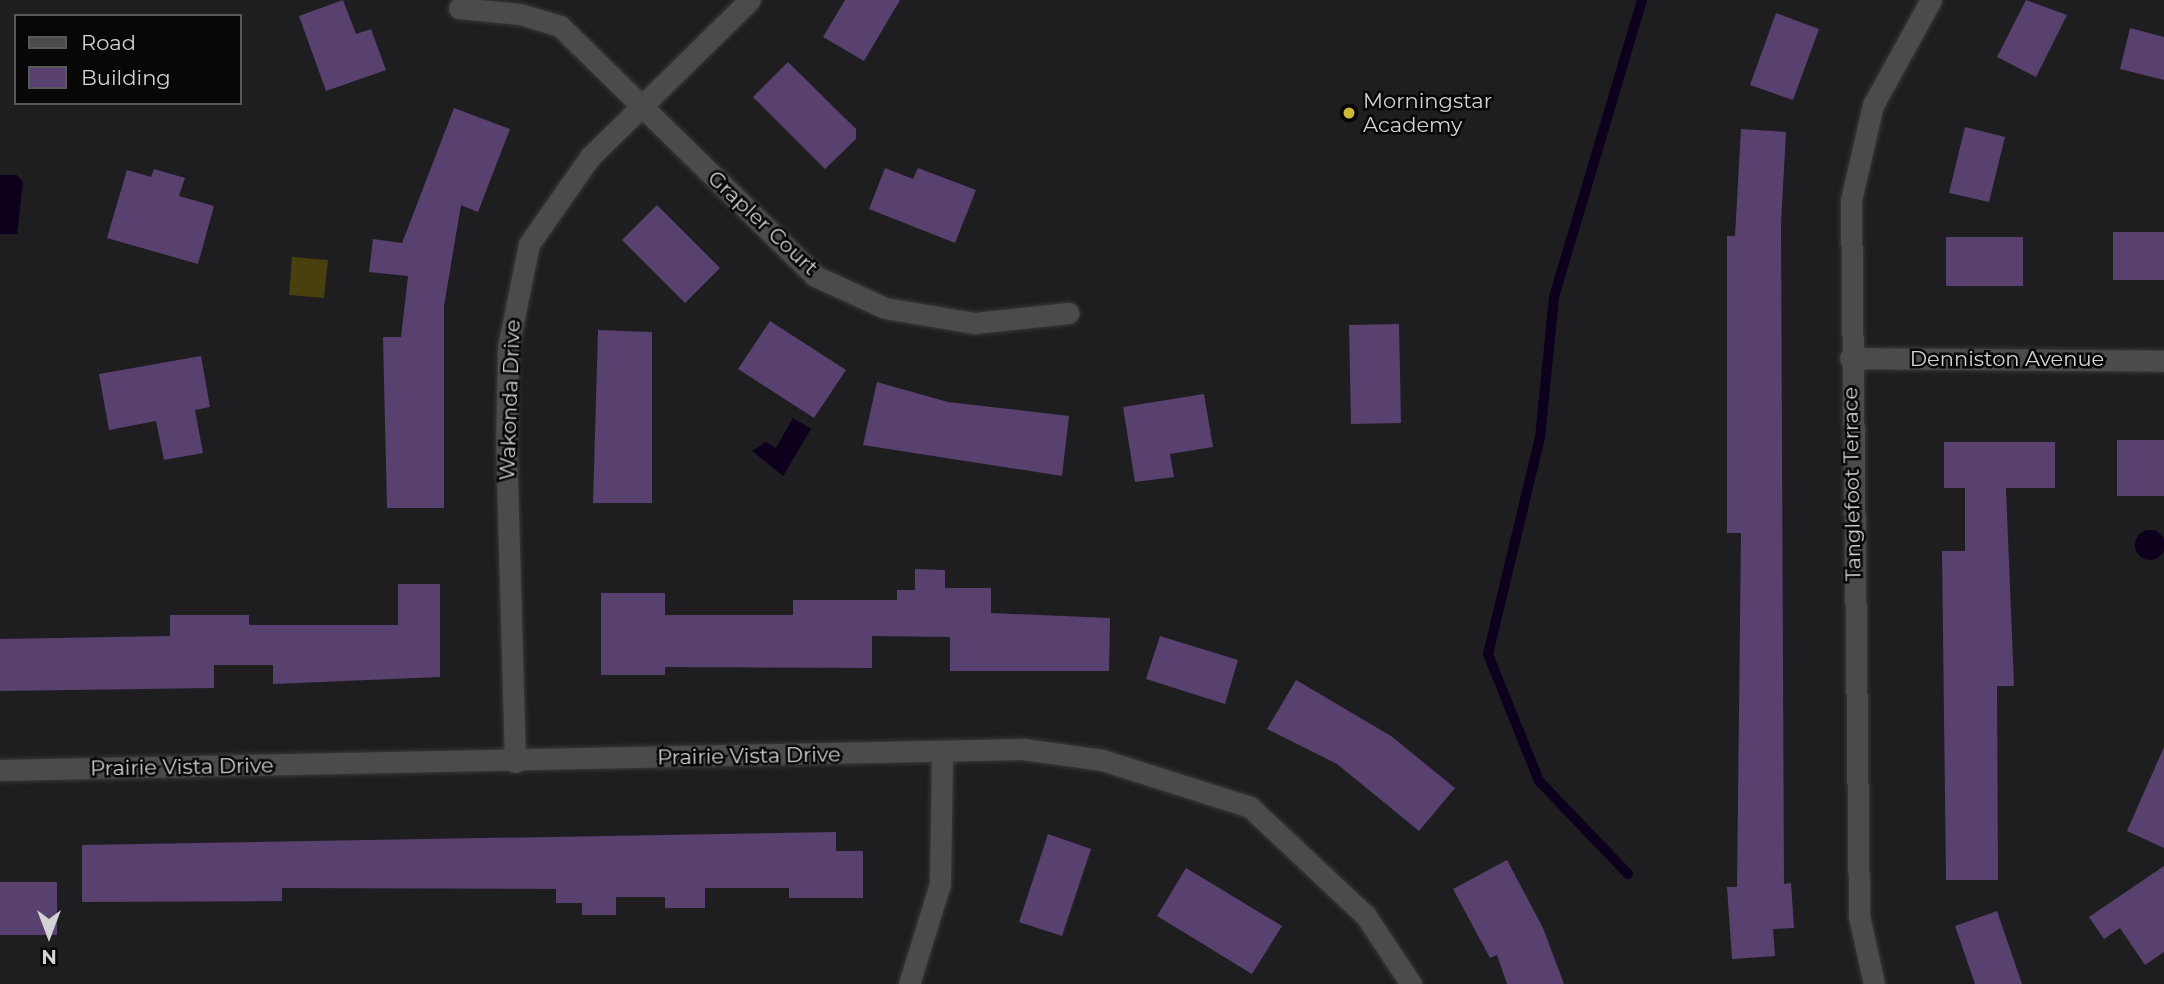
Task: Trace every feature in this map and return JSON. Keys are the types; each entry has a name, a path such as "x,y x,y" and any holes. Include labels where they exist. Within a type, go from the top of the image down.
{"street":[{"name":"Wakonda Drive","path":"516,762 506,445 517,285 528,244 590,158 750,0"},
{"name":"Tanglefoot Terrace","path":"1874,984 1860,916 1850,358 1851,200 1859,148 1873,105 1931,0"},
{"name":"Grapler Court","path":"459,8 520,14 560,26 815,276 884,307 975,323 1068,313"},
{"name":"Denniston Avenue","path":"1850,358 2164,361"},
{"name":"Prairie Vista Drive","path":"0,770 516,762 1023,749 1102,760 1250,807 1366,916 1410,984"},
{"path":"909,984 940,884 942,751"}],"shaded area":[{"path":"0,175 17,175 23,182 17,234 0,234"},
{"path":"292,257 328,260 324,298 289,295"},
{"path":"793,418 811,429 783,476 752,451 766,442 776,448"},
{"path":"2150,530 2161,534 2165,545 2161,556 2150,560 2139,556 2135,545 2139,534"}],"building":[{"path":"343,0 356,34 371,29 386,70 326,91 299,16"},
{"path":"845,0 900,0 864,61 823,37"},
{"path":"2026,0 2067,15 2036,77 1997,57"},
{"path":"1776,13 1819,29 1793,100 1750,85"},
{"path":"2130,28 2164,37 2164,80 2120,69"},
{"path":"788,62 856,129 856,139 825,169 753,97"},
{"path":"454,108 510,129 478,212 461,205 444,306 444,508 387,508 383,337 401,337 408,276 369,272 373,239 402,243"},
{"path":"1965,127 2005,137 1989,202 1949,193"},
{"path":"1741,129 1786,132 1781,224 1784,884 1791,883 1794,928 1773,929 1775,956 1732,959 1727,887 1737,887 1741,533 1727,533 1727,236 1735,236"},
{"path":"885,168 913,179 918,168 976,190 955,243 869,209"},
{"path":"154,169 185,178 179,196 214,206 198,264 107,238 127,170 151,177"},
{"path":"657,205 720,268 685,303 622,240"},
{"path":"2113,232 2164,232 2164,280 2113,280"},
{"path":"1946,237 2023,237 2023,286 1946,286"},
{"path":"770,321 846,370 814,418 738,369"},
{"path":"1399,324 1401,423 1351,424 1349,325"},
{"path":"598,330 652,332 652,503 593,503"},
{"path":"201,356 210,407 195,410 203,453 164,460 156,421 109,430 99,374"},
{"path":"877,382 948,402 1069,416 1062,476 863,445"},
{"path":"1204,394 1213,447 1170,454 1174,477 1135,482 1123,407"},
{"path":"2117,440 2164,440 2164,496 2117,496"},
{"path":"1944,442 2055,442 2055,488 2006,488 2014,686 1997,686 1998,880 1946,880 1942,551 1965,551 1965,488 1944,488"},
{"path":"915,569 945,570 945,588 991,588 991,613 1110,618 1109,671 950,671 950,637 872,636 872,668 665,667 665,675 601,675 601,593 665,593 665,615 793,615 793,600 897,600 897,590 915,590"},
{"path":"398,584 440,584 440,677 273,684 273,665 214,665 214,688 0,691 0,639 170,636 170,615 249,615 249,625 398,625"},
{"path":"1160,636 1238,660 1225,704 1146,679"},
{"path":"1296,680 1391,736 1455,788 1419,831 1337,764 1267,729"},
{"path":"2164,747 2164,848 2127,831"},
{"path":"836,832 836,851 863,851 863,898 789,898 789,888 705,888 705,908 665,908 665,897 616,897 616,915 582,915 582,903 556,903 556,889 282,888 282,901 82,902 82,845"},
{"path":"1048,834 1091,849 1062,936 1019,922"},
{"path":"1507,860 1543,928 1564,984 1507,984 1497,955 1490,958 1453,889"},
{"path":"2164,866 2164,952 2145,965 2120,928 2104,939 2089,917"},
{"path":"1186,868 1282,926 1252,974 1157,916"},
{"path":"0,882 57,882 57,935 0,935"},
{"path":"1997,911 2022,984 1975,984 1955,926"}],"waterway":[{"path":"1628,874 1539,781 1488,654 1540,438 1554,297 1642,0"}],"place":[{"name":"Morningstar Academy","path":"1349,113"}]}
